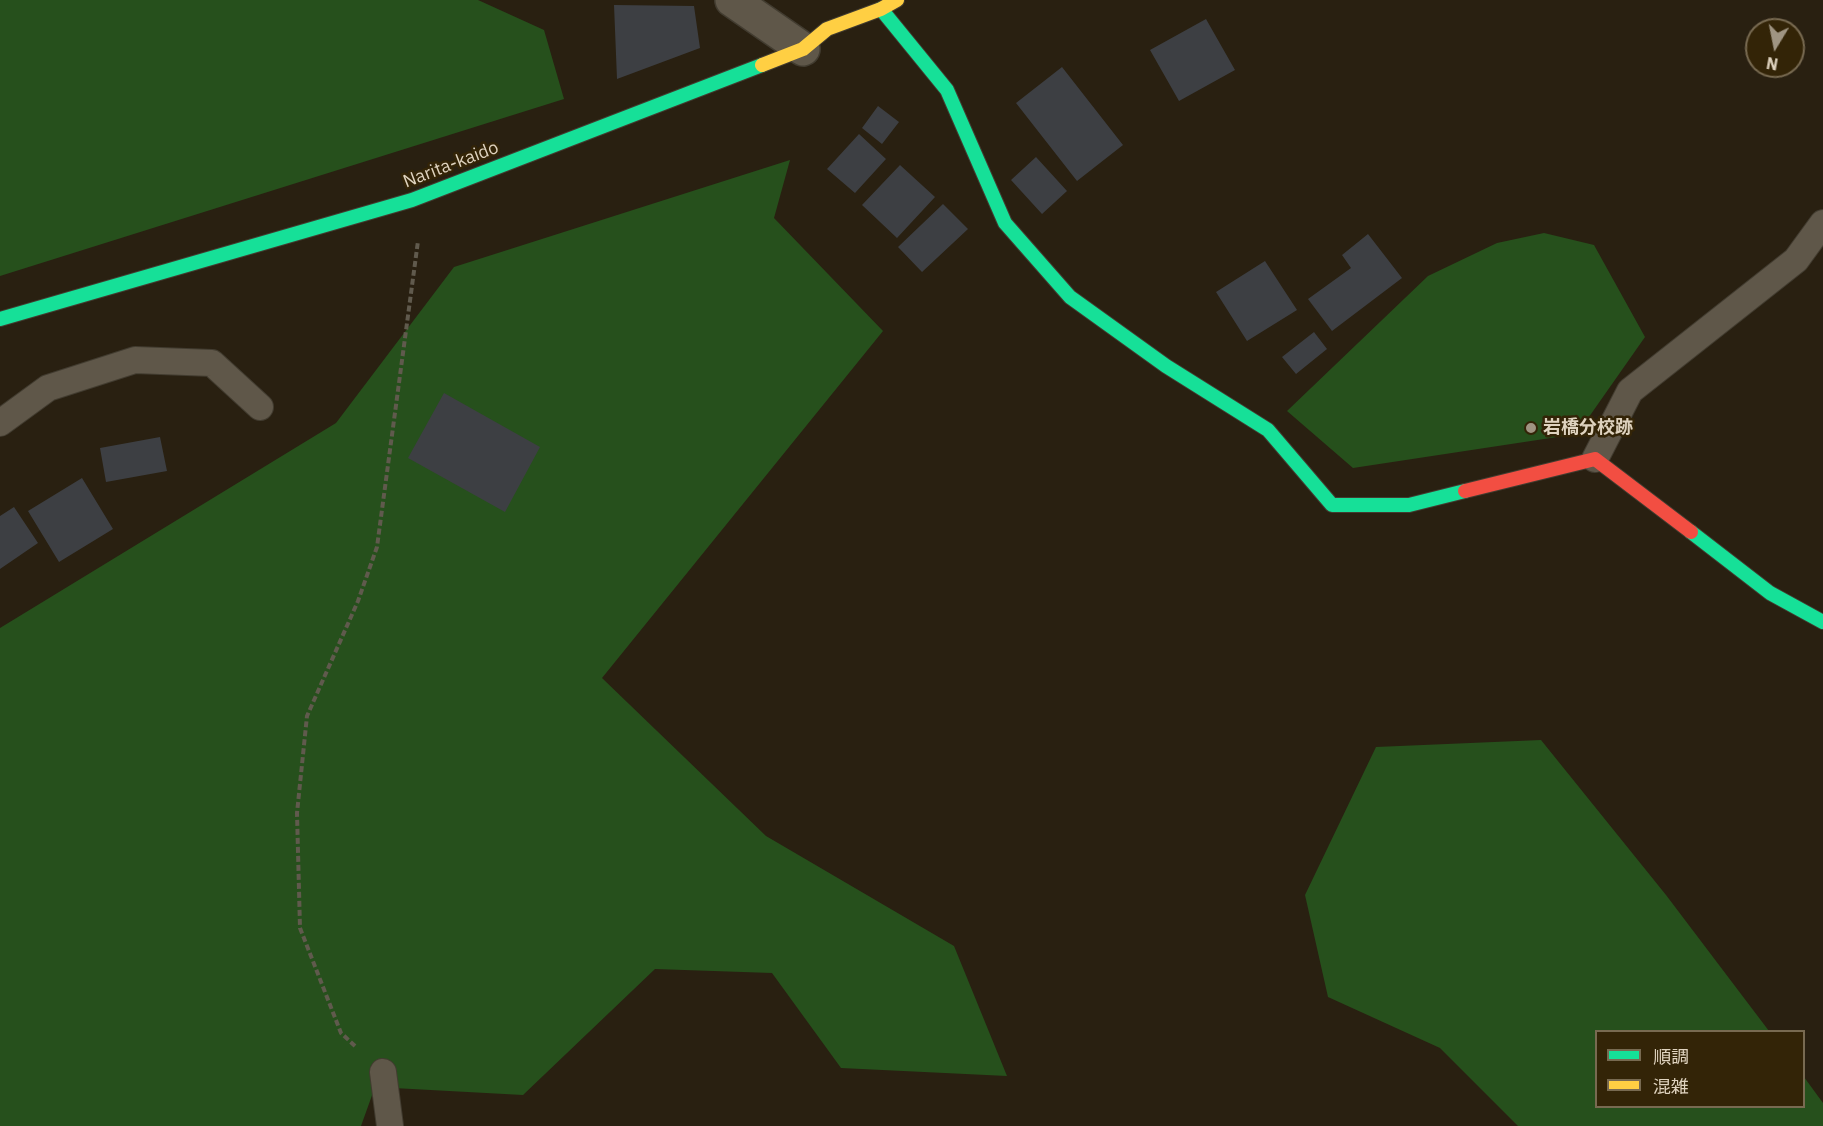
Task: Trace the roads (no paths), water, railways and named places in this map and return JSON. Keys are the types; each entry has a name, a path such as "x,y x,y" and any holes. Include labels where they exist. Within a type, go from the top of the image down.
{"main road":[{"name":"Narita-kaido","path":"0,319 412,200 802,49 827,29 881,9 897,0"},
{"path":"881,9 947,90 1005,223 1070,297 1166,366 1268,430 1332,505 1409,505 1594,459 1770,593 1823,622"}],"street":[{"path":"732,0 802,49"}],"lane":[{"path":"1594,459 1630,392 1796,260 1823,223"},
{"path":"0,423 48,388 135,360 212,363 260,407"},
{"path":"383,1072 390,1126"}],"place":[{"name":"岩橋分校跡","path":"1531,428"}]}
